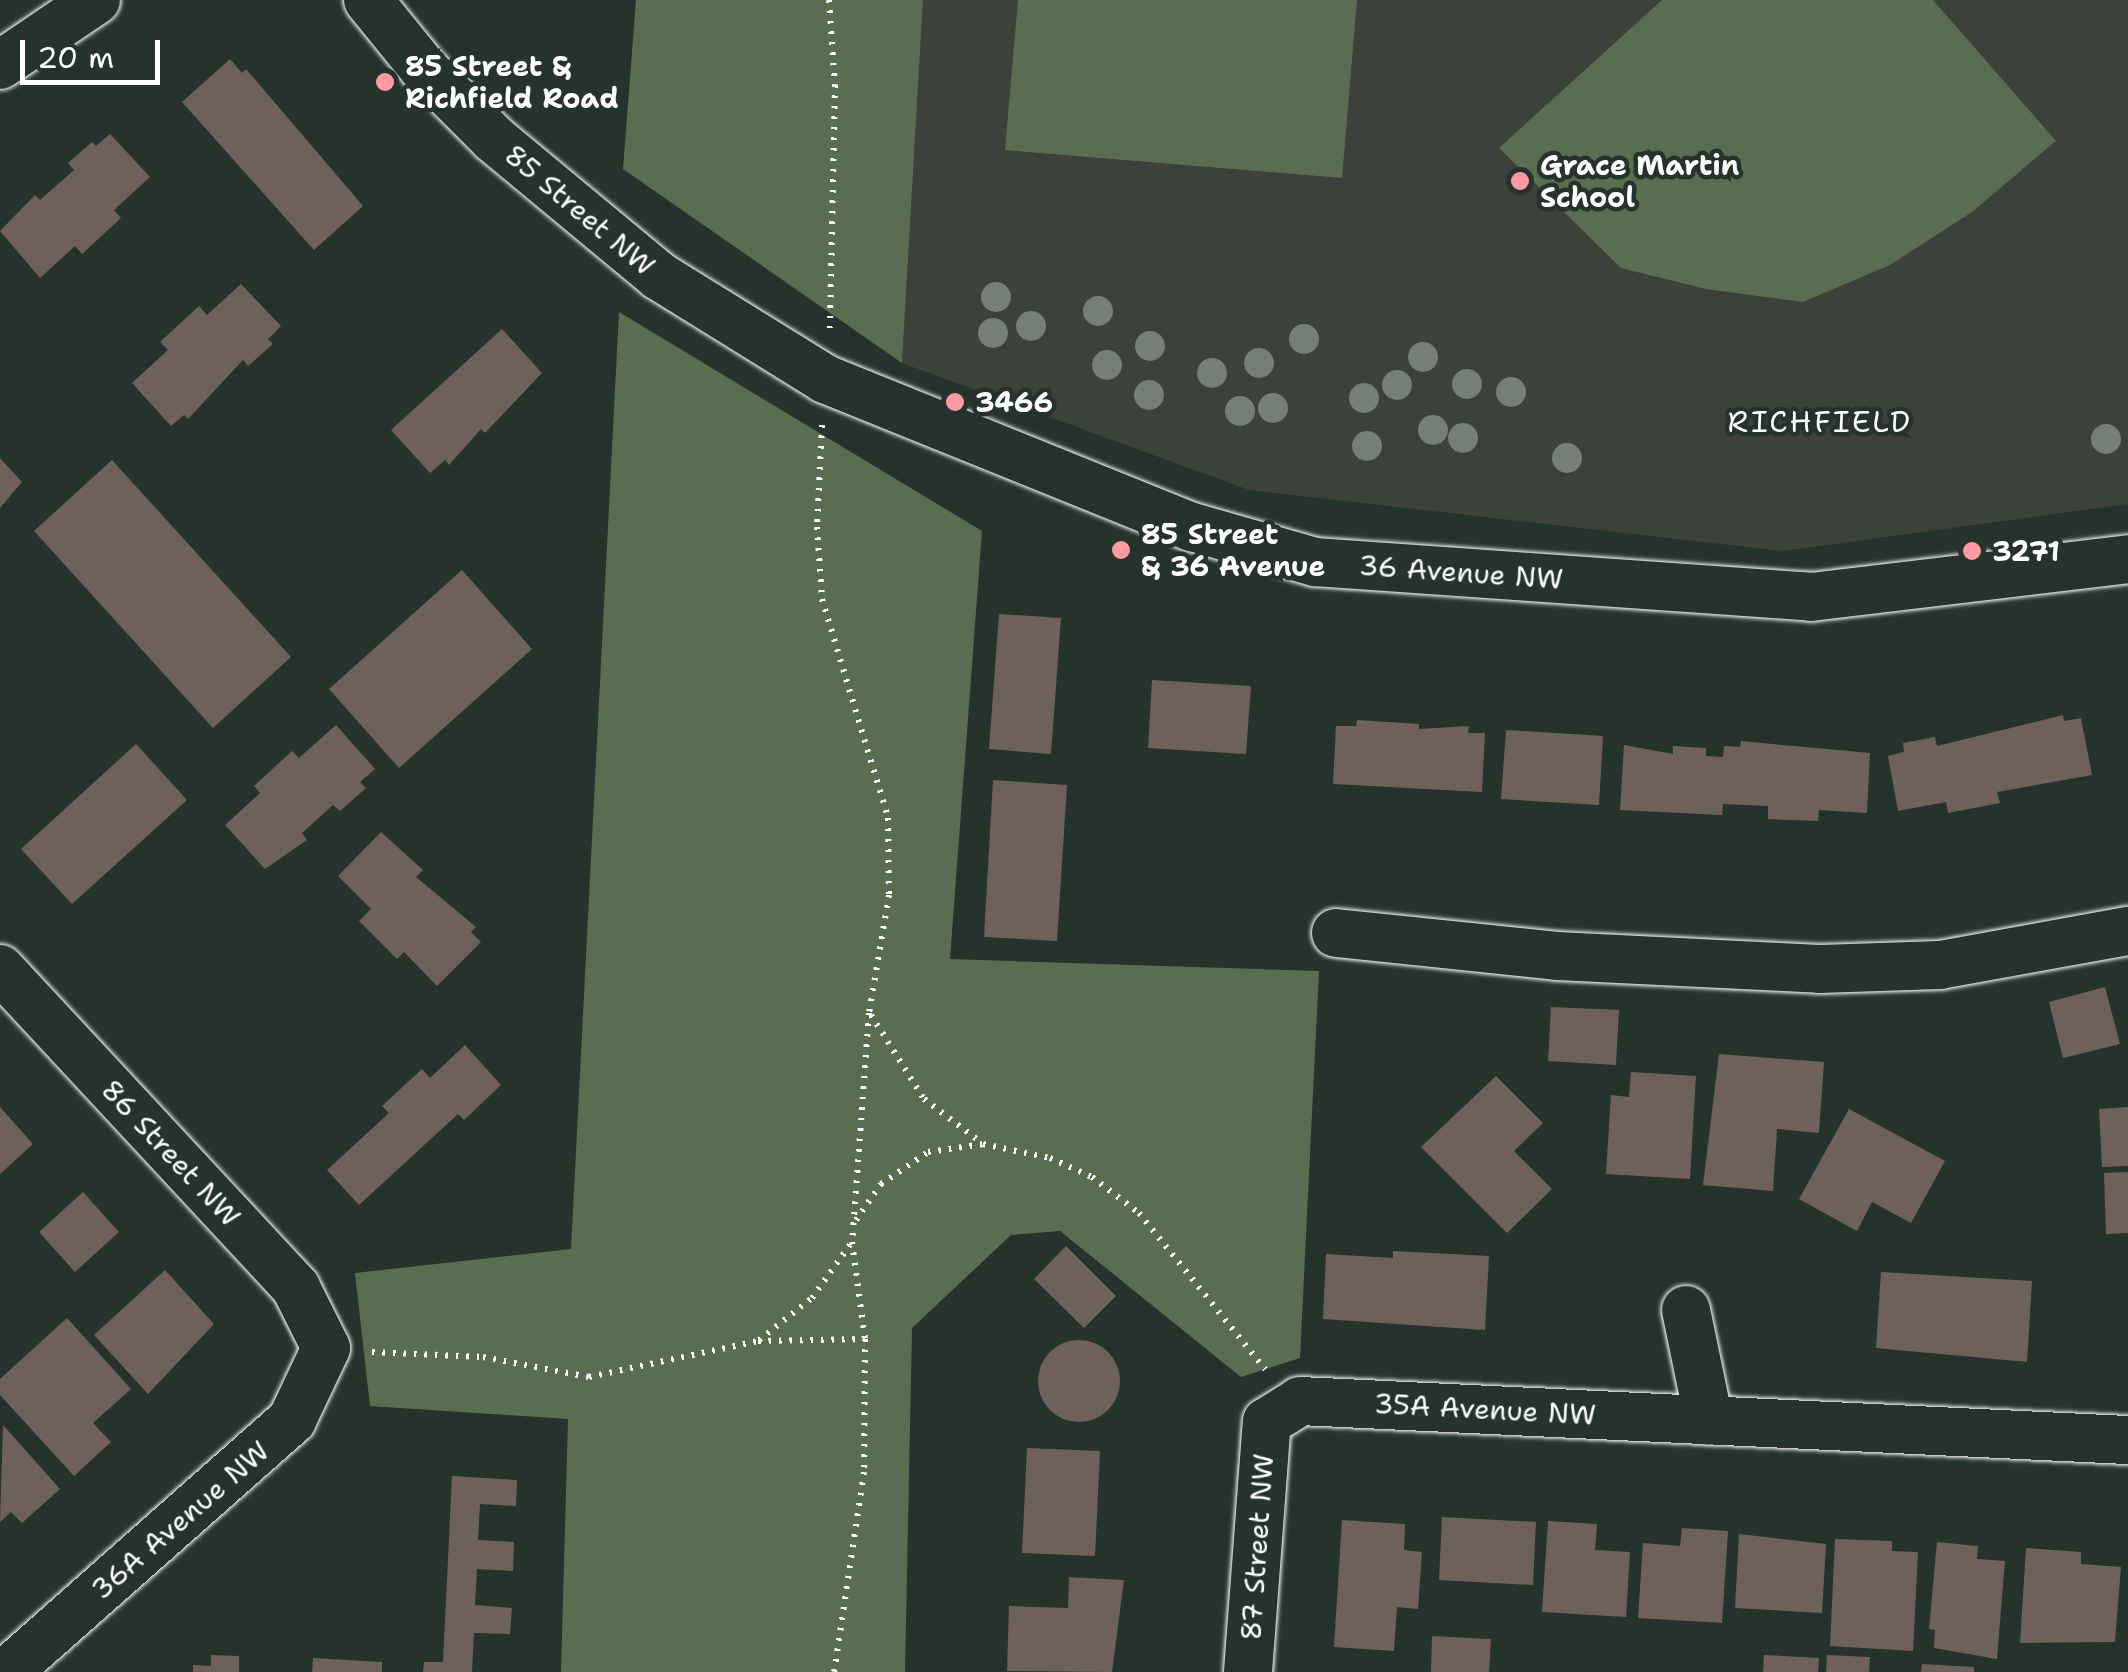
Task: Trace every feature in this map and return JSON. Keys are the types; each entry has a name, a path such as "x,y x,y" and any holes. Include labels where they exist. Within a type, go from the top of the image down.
{"street":[{"path":"0,65 96,0"},
{"name":"85 Street NW","path":"368,0 424,70 575,207 659,276 825,380"},
{"name":"36 Avenue NW","path":"825,380 1192,527 1315,562 1810,597 2128,560"},
{"path":"1336,933 1557,956 1820,969 1940,966 2128,931"},
{"name":"86 Street NW","path":"0,969 296,1288 344,1349"},
{"path":"1686,1310 1709,1421"},
{"name":"36A Avenue NW","path":"7,1672 292,1420 344,1349"},
{"name":"35A Avenue NW","path":"1267,1422 1300,1401 2128,1440"},
{"name":"87 Street NW","path":"1248,1672 1267,1422"}],"path":[{"path":"829,0 835,85 817,527 822,598 888,818 889,894 869,1013 852,1242 865,1339 864,1472 834,1672"},
{"path":"869,1013 924,1099 983,1144"},
{"path":"855,1221 905,1162 983,1144 1050,1158 1120,1196 1268,1372"},
{"path":"758,1341 812,1298 852,1242"},
{"path":"344,1349 483,1357 589,1377 758,1341 865,1339"}],"shaded area":[{"name":"Grace Martin School","path":"923,0 2128,0 2128,504 1783,551 1249,490 902,363"}],"green space":[{"path":"636,0 923,0 902,363 623,169"},
{"path":"1018,0 1357,0 1342,178 1005,150"},
{"path":"1662,0 1933,0 2056,141 1972,212 1890,265 1803,302 1706,289 1621,268 1499,148"},
{"path":"619,312 982,531 950,959 1319,971 1300,1358 1241,1377 1060,1231 1011,1235 912,1328 905,1672 561,1672 568,1419 370,1406 355,1273 571,1249"}],"building":[{"path":"230,59 242,73 246,69 363,206 314,250 182,102"},
{"path":"110,134 150,177 114,210 121,218 82,254 75,246 40,278 0,231 35,195 40,200 74,170 68,163 92,142 96,146"},
{"path":"241,284 281,326 268,339 273,344 248,366 243,360 188,419 184,415 171,426 132,383 168,350 160,342 199,306 207,315"},
{"path":"502,329 542,373 485,433 481,429 449,465 445,460 430,473 391,430"},
{"path":"0,458 22,482 0,508"},
{"path":"112,460 291,657 213,728 34,531"},
{"path":"462,570 532,649 399,768 329,689"},
{"path":"999,614 1061,618 1051,754 989,749"},
{"path":"1152,680 1251,686 1246,754 1148,748"},
{"path":"2063,715 2064,721 2081,718 2092,775 1997,792 2000,803 1948,813 1946,802 1898,811 1888,756 1904,752 1903,743 1935,737 1937,746"},
{"path":"1357,720 1419,724 1419,729 1469,726 1468,733 1485,733 1482,792 1333,784 1336,726 1356,726"},
{"path":"336,725 375,769 360,782 366,788 340,811 333,805 302,833 307,840 265,869 225,825 260,793 254,786 292,751 299,758"},
{"path":"1506,730 1603,736 1599,805 1501,799"},
{"path":"1741,741 1870,753 1867,813 1819,810 1818,821 1768,819 1768,806 1723,804 1722,815 1620,810 1624,745 1673,754 1673,746 1706,748 1706,756 1723,757 1724,746 1740,747"},
{"path":"136,744 187,800 72,904 21,849"},
{"path":"993,780 1067,785 1057,941 984,937"},
{"path":"381,832 423,870 416,877 476,927 471,932 481,942 437,986 404,952 397,959 359,921 371,909 338,876"},
{"path":"2105,987 2120,1044 2063,1058 2049,1002"},
{"path":"1551,1007 1619,1010 1616,1065 1548,1061"},
{"path":"465,1045 501,1085 464,1120 458,1114 359,1205 327,1170 389,1113 382,1106 422,1069 430,1078"},
{"path":"1719,1054 1824,1062 1819,1133 1777,1129 1773,1191 1703,1185"},
{"path":"1631,1072 1696,1076 1690,1179 1606,1174 1611,1095 1629,1097"},
{"path":"1496,1076 1543,1123 1514,1151 1552,1189 1507,1233 1421,1147"},
{"path":"0,1107 33,1144 0,1174"},
{"path":"2128,1107 2128,1166 2102,1167 2099,1109"},
{"path":"1849,1109 1945,1161 1911,1223 1872,1202 1857,1231 1799,1199"},
{"path":"2128,1172 2128,1233 2106,1234 2104,1173"},
{"path":"83,1192 119,1232 75,1272 39,1232"},
{"path":"1066,1246 1116,1296 1084,1328 1034,1279"},
{"path":"1393,1251 1489,1256 1485,1330 1323,1319 1326,1254 1393,1258"},
{"path":"165,1270 214,1324 148,1394 94,1335"},
{"path":"1881,1272 2032,1281 2027,1362 1876,1348"},
{"path":"67,1318 131,1389 93,1423 111,1442 74,1476 0,1395 0,1379"},
{"path":"1079,1340 1095,1343 1108,1352 1117,1365 1117,1397 1108,1410 1095,1419 1079,1422 1063,1419 1050,1410 1041,1397 1038,1381 1041,1365 1050,1352 1063,1343"},
{"path":"3,1425 60,1489 22,1523 11,1512 0,1522"},
{"path":"1027,1448 1100,1451 1095,1556 1022,1553"},
{"path":"452,1476 517,1480 516,1506 480,1504 478,1540 514,1542 513,1571 477,1569 475,1605 512,1608 510,1634 474,1633 472,1672 423,1672 424,1662 443,1662"},
{"path":"1442,1517 1536,1522 1533,1585 1439,1580"},
{"path":"1342,1520 1405,1524 1404,1550 1422,1552 1418,1609 1397,1607 1394,1651 1334,1647"},
{"path":"1548,1521 1597,1524 1595,1550 1630,1552 1626,1617 1542,1612"},
{"path":"1682,1528 1728,1531 1722,1623 1638,1618 1643,1543 1680,1546"},
{"path":"1739,1534 1826,1544 1822,1613 1735,1608"},
{"path":"1835,1539 1892,1541 1892,1551 1918,1552 1913,1651 1830,1646"},
{"path":"1937,1542 1978,1546 1977,1559 2005,1561 1997,1659 1934,1648 1935,1630 1929,1629"},
{"path":"2026,1548 2081,1552 2081,1564 2121,1567 2115,1642 2020,1643"},
{"path":"1069,1577 1124,1580 1112,1672 1007,1671 1009,1606 1068,1608"},
{"path":"1432,1636 1491,1639 1489,1672 1431,1672"},
{"path":"211,1655 239,1656 239,1672 193,1672 193,1665 211,1666"},
{"path":"1764,1655 1819,1658 1818,1672 1763,1672"},
{"path":"1827,1655 1870,1657 1869,1672 1826,1672"},
{"path":"313,1658 382,1662 382,1672 312,1672"},
{"path":"1922,1664 1974,1667 1974,1672 1921,1672"}],"place":[{"name":"85 Street & Richfield Road","path":"385,82"},
{"name":"Grace Martin School","path":"1520,181"},
{"name":"3466","path":"955,402"},
{"name":"85 Street & 36 Avenue","path":"1121,550"},
{"name":"3271","path":"1972,551"}],"district":[{"name":"RICHFIELD","path":"1820,422"}]}
